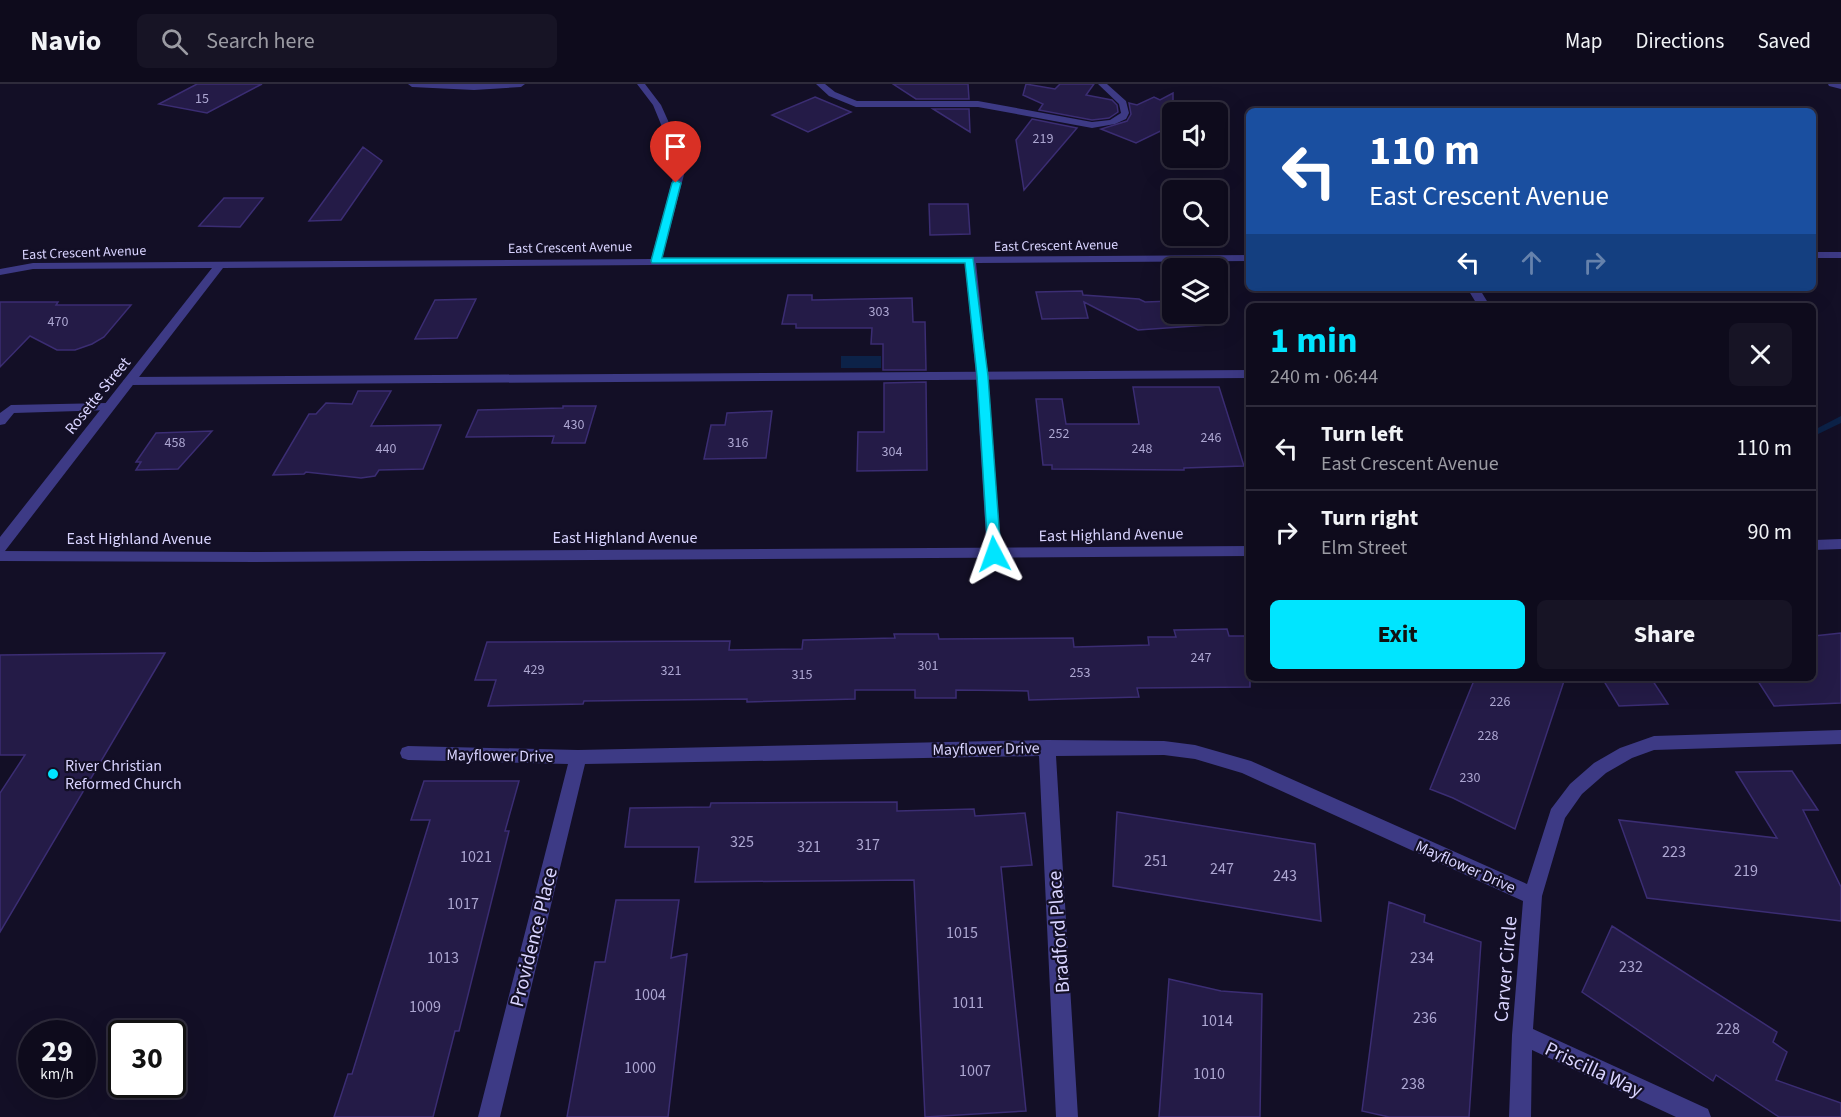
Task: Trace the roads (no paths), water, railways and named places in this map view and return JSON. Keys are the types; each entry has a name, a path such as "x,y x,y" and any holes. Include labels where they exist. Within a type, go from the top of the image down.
{"street":[{"path":"412,84 474,87 521,84"},
{"path":"641,84 657,105 682,163 656,261"},
{"path":"820,84 832,94 856,104 978,104 1092,125 1112,122 1123,117 1125,112 1123,103 1102,84"},
{"path":"1832,84 1841,86"},
{"path":"1816,255 1841,255"},
{"name":"East Crescent Avenue","path":"0,272 33,266 1246,258"},
{"path":"970,260 982,376 994,554"},
{"name":"Rosette Street","path":"0,547 220,265"},
{"path":"129,381 1246,374"},
{"path":"0,421 10,409 107,407"},
{"path":"1816,545 1841,544"},
{"name":"East Highland Avenue","path":"0,556 994,554 1246,551"},
{"name":"Carver Circle","path":"1520,1117 1522,1035 1533,896 1557,814 1576,789 1600,768 1626,753 1654,743 1841,737"},
{"name":"Mayflower Drive","path":"408,753 578,757 1047,747 1164,748 1223,759 1245,766 1533,896"},
{"name":"Bradford Place","path":"1047,747 1067,1117"},
{"name":"Providence Place","path":"489,1117 578,757"},
{"name":"Priscilla Way","path":"1522,1035 1700,1117"}],"water":[{"path":"841,356 881,356 881,368 841,368"}],"waterway":[{"path":"1816,432 1841,419"}],"place":[{"name":"River Christian Reformed Church","path":"53,774"}]}
